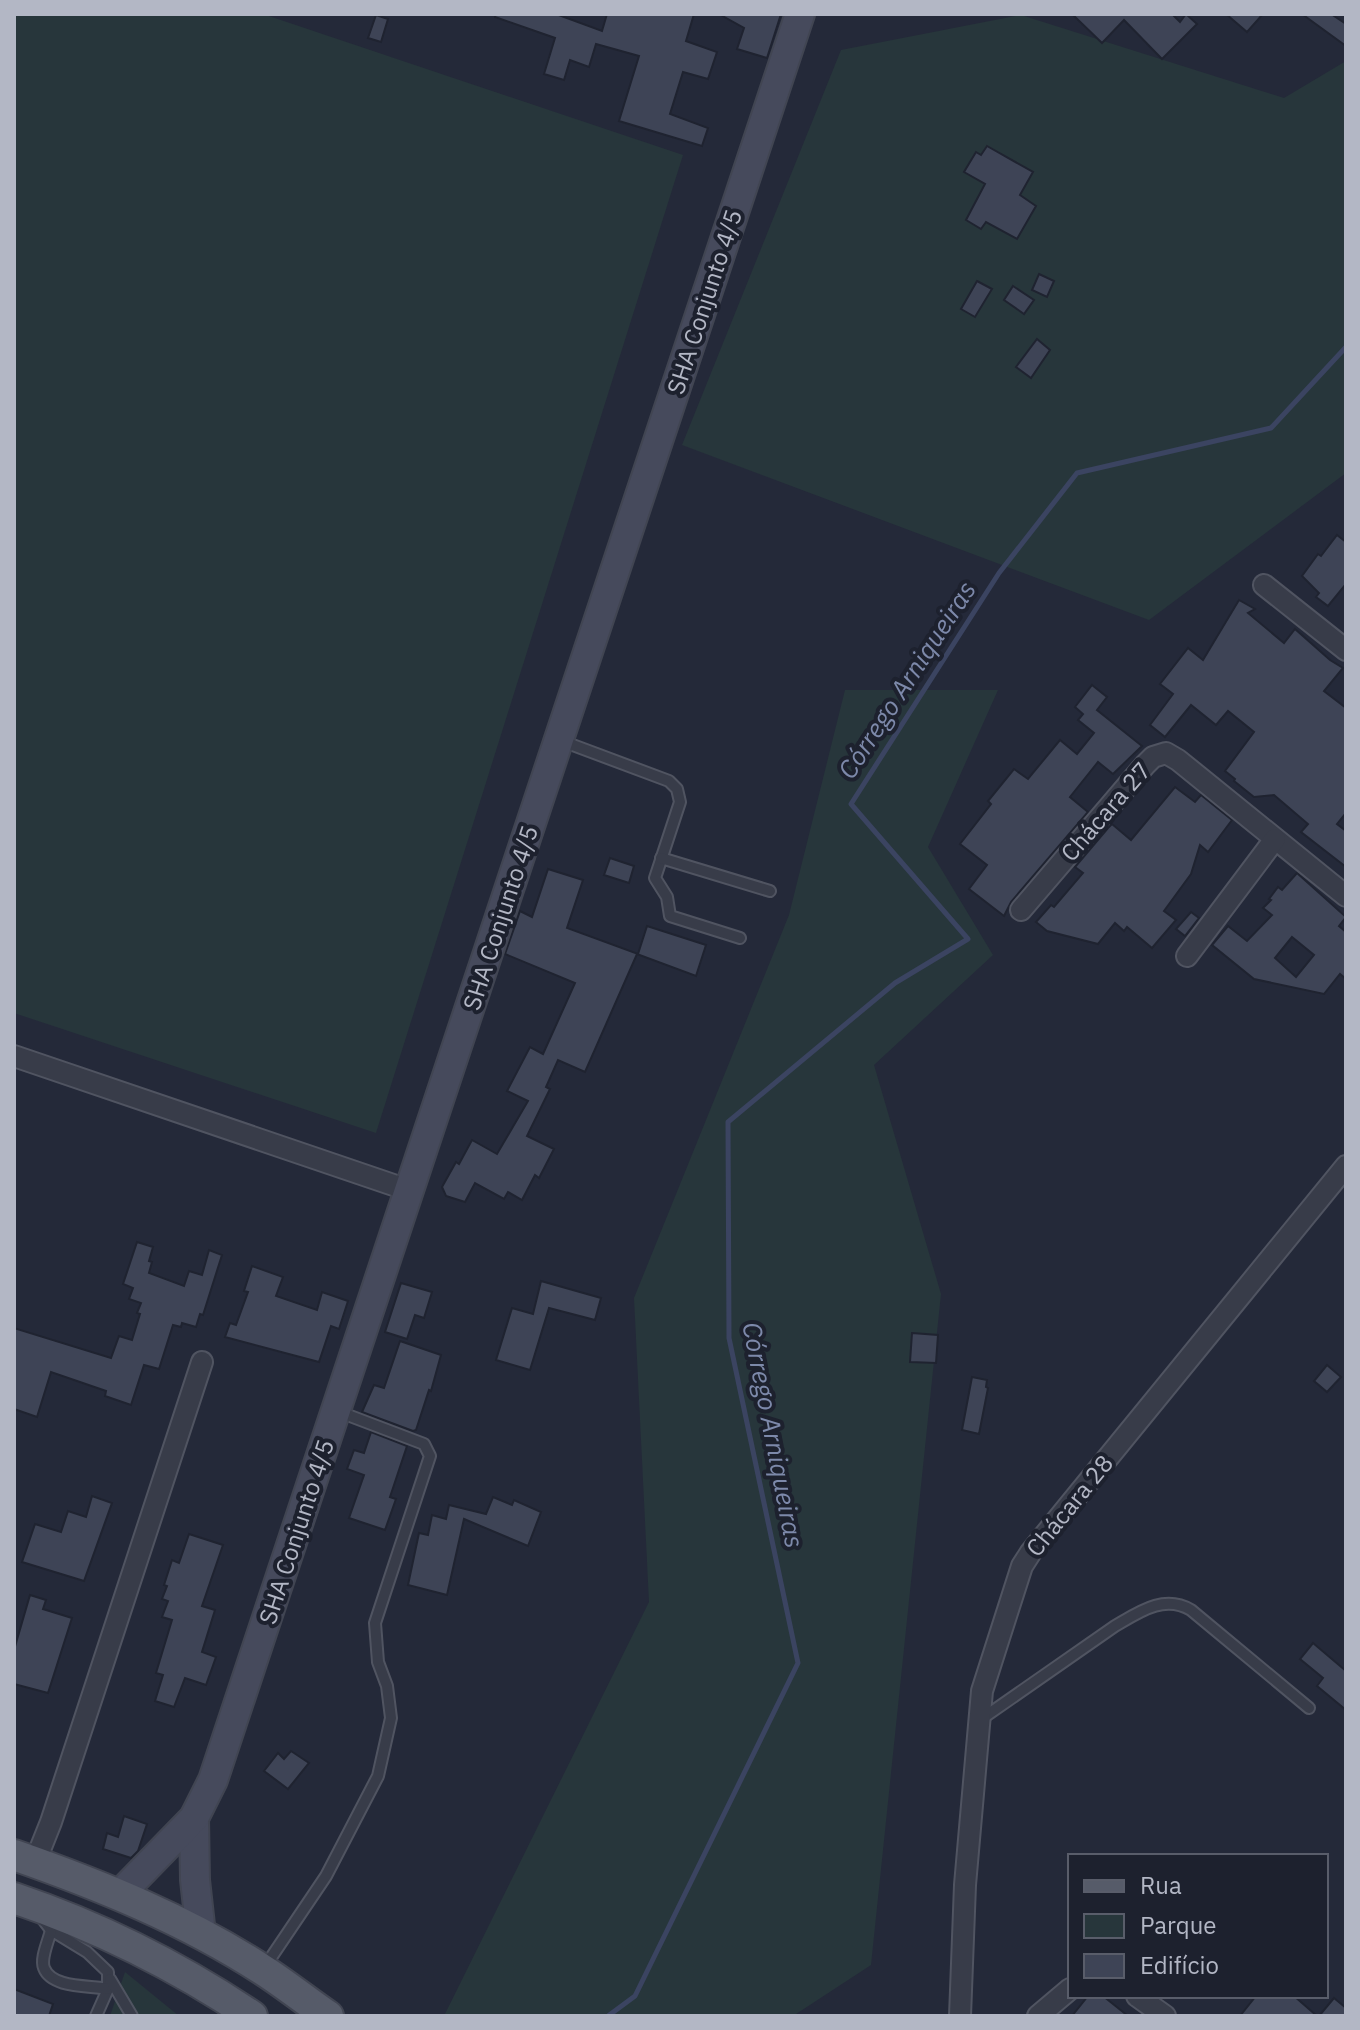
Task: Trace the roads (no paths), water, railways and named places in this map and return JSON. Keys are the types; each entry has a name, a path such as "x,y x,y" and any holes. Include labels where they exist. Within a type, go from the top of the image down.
{"main road":[{"path":"24,1859 120,1894 201,1934 263,1970 328,2016"},
{"path":"22,1900 63,1915 188,1976 252,2016"}],"street":[{"name":"SHA Conjunto 4/5","path":"120,1894 194,1818 213,1780 800,14"},
{"path":"1264,585 1346,650"},
{"name":"Chácara 27","path":"1021,910 1145,765 1166,753 1346,896"},
{"path":"1187,956 1275,839"},
{"path":"14,1056 411,1191"},
{"name":"Chácara 28","path":"960,2016 965,1885 982,1691 1027,1558 1346,1166"},
{"path":"24,1859 51,1822 202,1362"},
{"name":"SHA Conjunto 4/5","path":"194,1818 195,1880 201,1934"},
{"path":"1038,2016 1068,1991"},
{"path":"1140,1998 1165,2016"}],"lane":[{"path":"560,740 669,781 677,789 680,802 655,878 667,897 670,916 740,938"},
{"path":"661,858 770,891"},
{"path":"263,1970 326,1876 378,1776 391,1718 387,1686 378,1662 375,1623 430,1456 424,1444 337,1411"},
{"path":"979,1721 1115,1626 1168,1601 1191,1610 1309,1708"},
{"path":"22,1900 51,1930 95,1957 108,1972 109,1984 96,2016"},
{"path":"51,1930 43,1961 48,1974 64,1982 109,1984"},
{"path":"109,1984 132,2016"}],"waterway":[{"name":"Córrego Arniqueiras","path":"608,2016 635,1996 798,1663 729,1338 728,1122 895,983 968,939 851,804 999,573 1077,473 1271,428 1346,347"}]}
